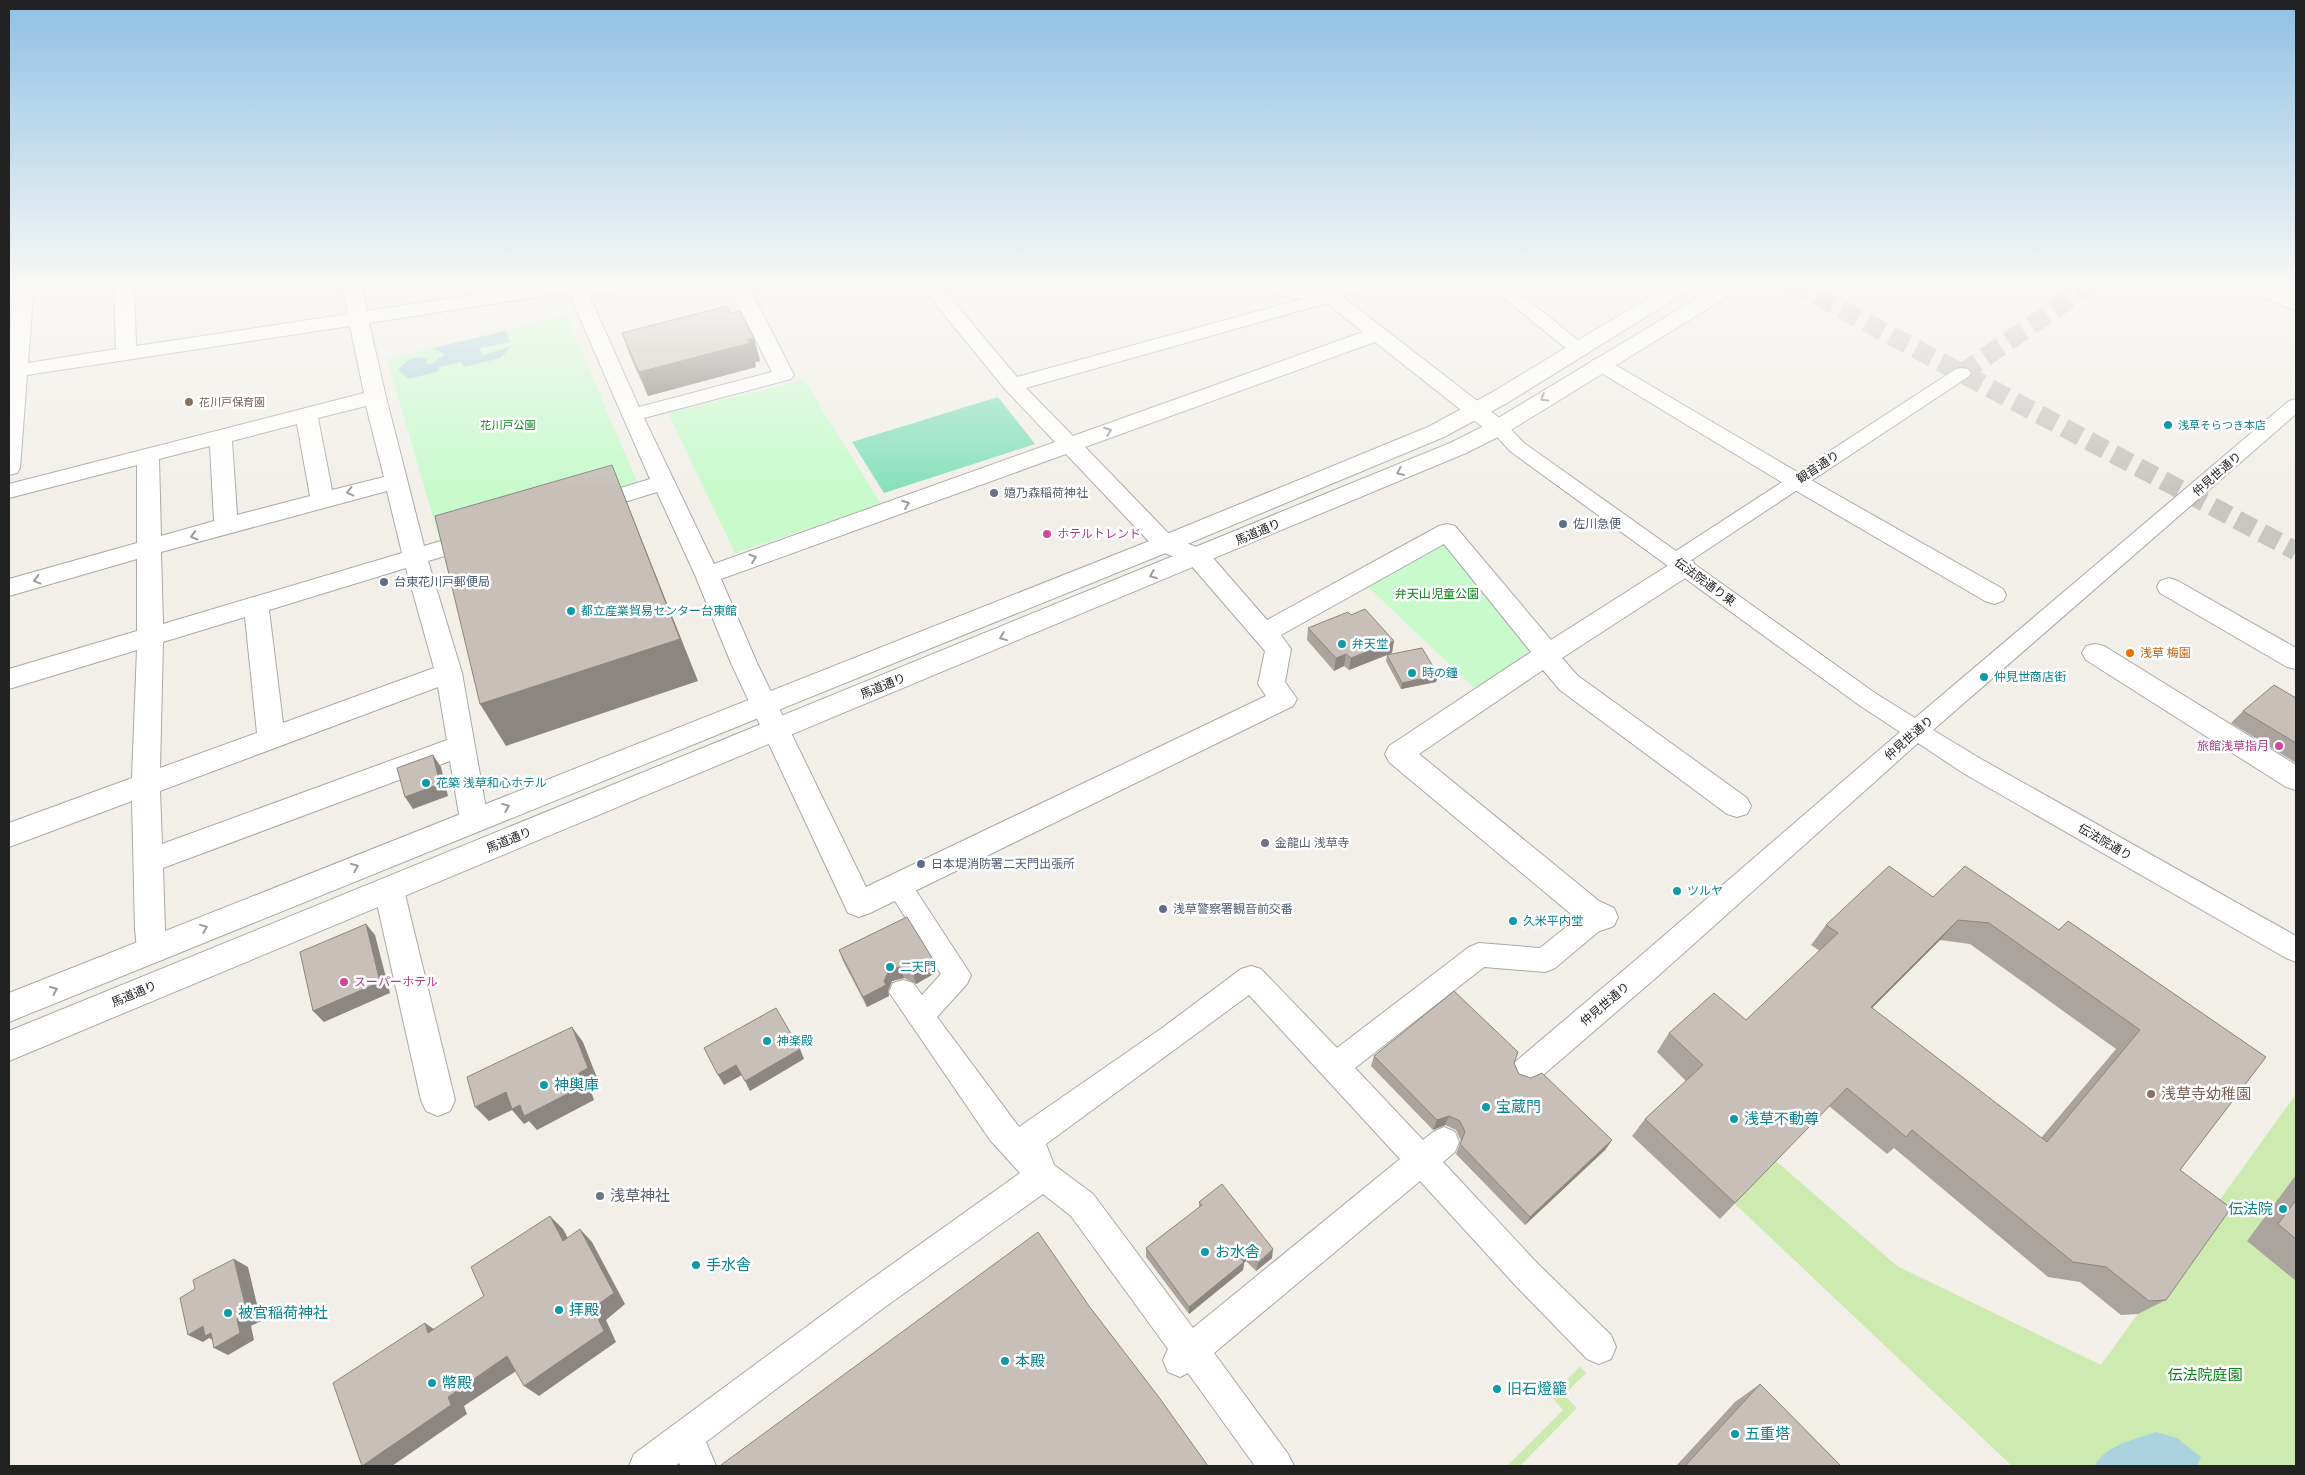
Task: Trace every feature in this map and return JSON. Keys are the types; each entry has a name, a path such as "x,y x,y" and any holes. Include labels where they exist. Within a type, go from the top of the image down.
{"street":[{"path":"9,468 15,352"},
{"path":"13,372 140,352"},
{"path":"365,352 415,557 449,673 474,820"},
{"path":"604,352 707,574 744,663 859,904 1284,699 1271,684 1278,649 1198,557 1165,544 1012,385 985,352"},
{"path":"632,415 784,375 772,352"},
{"path":"1012,385 1133,352"},
{"path":"707,574 1328,352"},
{"path":"1401,352 1498,428"},
{"path":"1583,352 1796,482 1994,595"},
{"name":"馬道通り","path":"9,1046 1198,557 1458,448 1498,428 1597,352"},
{"name":"馬道通り","path":"9,1008 1165,544 1436,432 1600,352"},
{"name":"観音通り","path":"1679,564 1796,482 1962,373"},
{"path":"9,491 375,397"},
{"name":"仲見世通り","path":"1524,1072 1648,967 1916,731 2296,405"},
{"path":"306,414 322,499"},
{"name":"伝法院通り東","path":"1498,428 1517,446 1679,564 1867,699 1916,731"},
{"path":"221,437 226,527"},
{"path":"148,455 150,636 146,784 150,929 153,949"},
{"path":"9,587 322,499 397,481"},
{"path":"564,512 664,482"},
{"path":"9,679 499,532"},
{"path":"1264,633 1446,532 1569,683 1738,806"},
{"path":"1602,917 1588,910 1399,754 1546,657 1679,564"},
{"path":"2169,587 2296,660"},
{"path":"256,605 271,738"},
{"path":"2095,653 2296,779"},
{"path":"9,835 449,673"},
{"name":"伝法院通り","path":"1916,731 1972,766 2296,950"},
{"path":"149,861 461,746"},
{"path":"898,885 957,975 921,1016"},
{"path":"389,890 438,1100"},
{"path":"1335,1066 1479,955 1545,960 1589,924 1602,917"},
{"path":"1044,1175 1029,1138 1165,1042 1251,978 1335,1066 1433,1151 1527,1275 1599,1347"},
{"path":"904,992 1001,1130 1044,1175 1082,1205 1176,1334 1186,1355 1276,1466"},
{"path":"1186,1355 1433,1151"},
{"path":"646,1466 692,1452 874,1296 1044,1175"}],"green space":[{"name":"花川戸公園","path":"416,352 582,352 638,484 440,541 387,359"},
{"path":"804,380 881,504 735,553 668,413"},
{"path":"998,397 1035,444 884,493 852,442"},
{"name":"弁天山児童公園","path":"1446,538 1541,656 1482,695 1368,587"},
{"name":"伝法院庭園","path":"2296,1094 2296,1466 2012,1466 1735,1204 1776,1161 1897,1266 2101,1365"},
{"path":"1580,1366 1586,1373 1564,1395 1577,1408 1520,1466 1507,1466 1563,1410 1551,1396"}],"water":[{"path":"441,352 481,352 482,356 494,352 506,352 501,358 464,367 461,362 439,367 439,371 409,379 398,370 415,357 428,360 427,364 433,363 445,354"},
{"path":"2156,1432 2177,1438 2201,1457 2197,1466 2095,1466 2099,1459 2112,1448"}],"building":[{"path":"630,352 716,352 639,372"},
{"name":"都立産業貿易センター台東館","path":"612,465 680,639 480,704 435,516"},
{"path":"1365,609 1394,641 1351,658 1346,654 1336,658 1308,628 1348,612 1351,615"},
{"name":"時の鐘","path":"1422,648 1438,675 1402,683 1387,655"},
{"path":"2274,685 2296,698 2296,743 2243,711"},
{"path":"433,755 440,784 405,797 397,768"},
{"name":"浅草寺幼稚園","path":"1889,866 1933,897 1965,866 2059,930 2068,921 2266,1057 2180,1170 2231,1208 2166,1300 2149,1301 2106,1267 2073,1262 1912,1130 1906,1137 1847,1088 1735,1203 1645,1119 1703,1065 1669,1033 1714,993 1746,1020 1838,933 1826,925","holes":["1958,920 1989,923 2140,1030 2047,1142 1871,1007"]},
{"name":"二天門","path":"907,917 934,961 913,973 900,967 889,970 884,981 886,985 863,997 839,950"},
{"path":"366,924 380,982 313,1011 300,952"},
{"name":"宝蔵門","path":"1454,991 1518,1052 1514,1063 1519,1074 1531,1078 1542,1073 1612,1140 1530,1217 1460,1144 1465,1132 1460,1121 1449,1116 1437,1120 1374,1056"},
{"name":"神楽殿","path":"776,1008 800,1049 745,1081 736,1065 718,1075 704,1048"},
{"name":"神輿庫","path":"572,1027 588,1068 579,1073 583,1086 524,1116 520,1105 512,1109 506,1092 475,1107 467,1077"},
{"name":"お水舎","path":"1222,1184 1273,1249 1258,1263 1248,1252 1241,1258 1244,1262 1189,1307 1146,1248 1202,1205 1199,1202"},
{"path":"2296,1200 2296,1239 2278,1224"},
{"path":"550,1216 563,1241 580,1229 614,1293 593,1308 604,1331 524,1386 507,1356 448,1397 451,1405 362,1466 333,1383 425,1323 428,1333 484,1296 471,1267"},
{"name":"本殿","path":"1038,1232 1089,1306 1158,1396 1208,1466 721,1465"},
{"name":"被官稲荷神社","path":"234,1259 247,1313 237,1319 240,1333 214,1348 211,1333 205,1336 203,1326 188,1335 180,1298 195,1289 193,1280"},
{"path":"1760,1384 1841,1466 1685,1466"}],"tunnel":[{"path":"1921,352 2296,551"},
{"path":"1962,373 1993,352"}],"place":[{"name":"花川戸保育園","path":"189,402"},
{"name":"浅草そらつき本店","path":"2168,425"},
{"name":"嬉乃森稲荷神社","path":"994,493"},
{"name":"佐川急便","path":"1563,524"},
{"name":"ホテルトレンド","path":"1047,534"},
{"name":"台東花川戸郵便局","path":"384,582"},
{"name":"都立産業貿易センター台東館","path":"571,611"},
{"name":"弁天堂","path":"1342,644"},
{"name":"浅草 梅園","path":"2130,653"},
{"name":"時の鐘","path":"1412,673"},
{"name":"仲見世商店街","path":"1984,677"},
{"name":"旅館浅草指月","path":"2279,746"},
{"name":"花築 浅草和心ホテル","path":"426,783"},
{"name":"金龍山 浅草寺","path":"1265,843"},
{"name":"日本堤消防署二天門出張所","path":"921,864"},
{"name":"ツルヤ","path":"1677,891"},
{"name":"浅草警察署観音前交番","path":"1163,909"},
{"name":"久米平内堂","path":"1513,921"},
{"name":"二天門","path":"890,967"},
{"name":"スーパーホテル","path":"344,982"},
{"name":"神楽殿","path":"767,1041"},
{"name":"神輿庫","path":"544,1085"},
{"name":"浅草寺幼稚園","path":"2151,1094"},
{"name":"宝蔵門","path":"1486,1107"},
{"name":"浅草不動尊","path":"1734,1119"},
{"name":"浅草神社","path":"600,1196"},
{"name":"伝法院","path":"2283,1209"},
{"name":"お水舎","path":"1205,1252"},
{"name":"手水舎","path":"696,1265"},
{"name":"拝殿","path":"559,1310"},
{"name":"被官稲荷神社","path":"228,1313"},
{"name":"本殿","path":"1005,1361"},
{"name":"幣殿","path":"432,1383"},
{"name":"旧石燈籠","path":"1497,1389"},
{"name":"五重塔","path":"1735,1434"}]}
